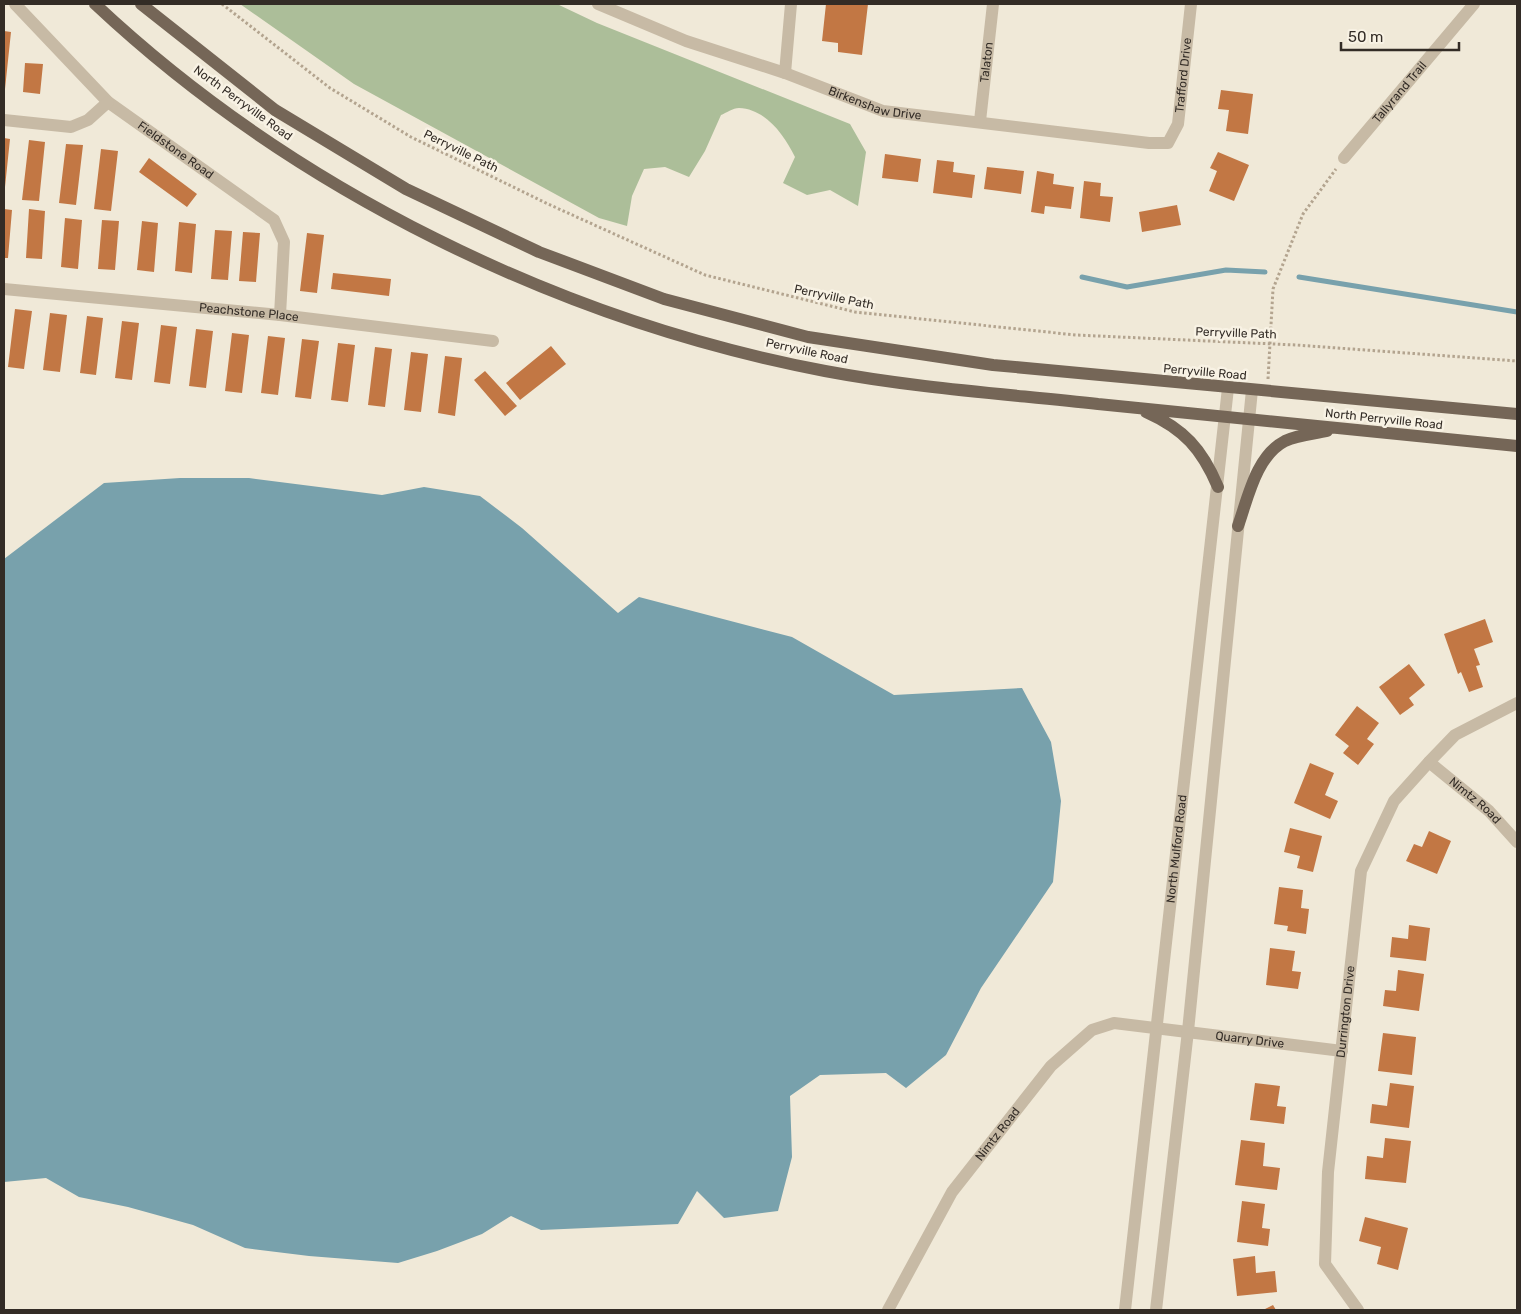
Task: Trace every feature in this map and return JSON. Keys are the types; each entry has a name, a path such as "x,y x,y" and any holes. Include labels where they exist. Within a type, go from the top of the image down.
{"main road":[{"name":"North Perryville Road","path":"96,4 118,25 212,101 303,163 384,211"},
{"name":"North Perryville Road","path":"140,4 275,110 406,188"},
{"name":"Perryville Road","path":"406,188 539,252 664,299 808,337 993,366 1252,390"},
{"name":"Perryville Road","path":"384,211 456,248 539,284 616,314 719,346 824,371 931,386 1249,419"},
{"name":"North Perryville Road","path":"1252,390 1517,414"},
{"path":"1135,407 1170,423 1192,442 1209,465 1218,487"},
{"name":"North Perryville Road","path":"1249,419 1517,446"},
{"path":"1238,526 1252,485 1268,455 1290,440 1341,428"}],"street":[{"name":"Fieldstone Road","path":"15,4 108,102 274,220 284,242 280,314"},
{"name":"Birkenshaw Drive","path":"598,4 686,41 785,73 883,111 980,121 1149,143 1168,143"},
{"path":"785,73 790,4"},
{"name":"Talaton","path":"980,121 993,4"},
{"name":"Trafford Drive","path":"1168,143 1178,124 1190,4"},
{"name":"Tallyrand Trail","path":"1344,158 1474,4"},
{"path":"4,120 70,127 88,120 108,102"},
{"name":"Peachstone Place","path":"4,289 280,314 493,341"},
{"name":"North Mulford Road","path":"1125,1310 1228,388"},
{"path":"1156,1310 1188,1031 1252,390"},
{"name":"Durrington Drive","path":"1358,1310 1325,1264 1328,1172 1361,871 1394,801 1429,762 1455,735 1517,703"},
{"name":"Nimtz Road","path":"1429,762 1489,811 1517,842"},
{"name":"Nimtz Road","path":"888,1310 952,1192 1051,1066 1092,1030 1114,1023 1157,1028"},
{"name":"Quarry Drive","path":"1157,1028 1342,1051"}],"path":[{"name":"Perryville Path","path":"222,4 330,88 411,137 548,204 705,275 855,312 1076,335 1270,344 1517,361"},
{"path":"1266,391 1272,289 1303,214 1336,169"}],"green space":[{"path":"240,4 557,4 597,23 850,124 866,152 858,206 830,190 807,195 783,183 795,157 791,149 780,132 766,118 749,109 739,108 721,115 705,151 689,177 665,167 644,169 632,196 627,226 599,218 354,84"}],"water":[{"path":"180,478 249,478 382,495 424,487 480,496 522,528 618,613 639,597 792,637 894,695 1022,688 1051,742 1061,801 1053,882 981,988 946,1055 906,1088 886,1073 820,1075 790,1096 792,1157 778,1211 724,1218 697,1191 678,1224 541,1230 511,1216 482,1234 398,1263 309,1256 245,1248 193,1225 128,1207 79,1197 46,1178 4,1182 4,559 104,483"}],"building":[{"path":"826,4 868,4 862,55 838,52 838,43 822,41"},
{"path":"4,31 11,32 5,89 4,89"},
{"path":"25,63 43,64 40,94 23,92"},
{"path":"1221,90 1253,94 1248,134 1226,131 1229,110 1218,109"},
{"path":"4,138 10,139 5,187 4,187"},
{"path":"29,140 45,142 39,201 22,200"},
{"path":"66,144 83,145 76,205 59,203"},
{"path":"101,149 118,151 111,211 94,209"},
{"path":"1218,152 1249,165 1234,201 1209,191 1217,171 1210,168"},
{"path":"885,154 921,159 918,182 882,178"},
{"path":"149,158 197,194 187,207 139,172"},
{"path":"937,160 954,162 953,172 975,175 972,198 933,193"},
{"path":"987,167 1024,171 1021,194 984,189"},
{"path":"1037,171 1054,174 1053,184 1074,187 1071,209 1045,206 1044,214 1031,212"},
{"path":"1084,181 1101,183 1100,196 1113,197 1110,222 1080,218"},
{"path":"1177,205 1181,225 1142,232 1139,212"},
{"path":"4,209 12,210 8,258 4,258"},
{"path":"29,209 45,211 42,259 26,258"},
{"path":"65,218 82,220 78,269 61,267"},
{"path":"102,220 119,221 115,270 98,269"},
{"path":"142,221 158,223 154,272 137,270"},
{"path":"179,222 196,224 192,273 175,271"},
{"path":"215,230 232,231 228,280 211,279"},
{"path":"243,232 260,233 256,282 239,281"},
{"path":"307,233 324,235 317,293 300,291"},
{"path":"333,273 391,279 389,296 331,289"},
{"path":"15,309 32,311 24,369 8,367"},
{"path":"50,313 67,315 60,372 43,370"},
{"path":"87,316 103,318 96,375 80,373"},
{"path":"122,321 139,323 132,380 115,378"},
{"path":"161,325 177,327 170,384 154,382"},
{"path":"196,329 213,331 206,388 189,386"},
{"path":"232,333 249,335 242,393 225,391"},
{"path":"268,336 285,338 278,395 261,393"},
{"path":"302,339 319,341 311,399 295,397"},
{"path":"338,343 355,345 348,402 331,400"},
{"path":"551,346 566,364 520,400 506,383"},
{"path":"375,347 392,349 385,407 368,405"},
{"path":"411,352 428,354 421,412 404,410"},
{"path":"445,356 462,358 455,416 438,413"},
{"path":"485,371 517,406 505,416 474,380"},
{"path":"1485,619 1493,642 1474,649 1480,665 1476,666 1483,687 1469,692 1461,672 1458,674 1444,634"},
{"path":"1409,664 1425,685 1409,698 1414,705 1400,715 1379,687"},
{"path":"1357,706 1379,723 1367,739 1374,744 1358,765 1343,753 1349,746 1335,735"},
{"path":"1310,763 1334,773 1325,795 1338,801 1330,819 1294,803"},
{"path":"1290,828 1322,836 1313,872 1297,868 1300,856 1284,852"},
{"path":"1429,831 1451,841 1437,874 1406,861 1414,844 1422,847"},
{"path":"1279,887 1303,890 1301,908 1309,909 1306,934 1287,931 1288,926 1274,924"},
{"path":"1409,925 1430,928 1426,961 1390,957 1392,937 1408,939"},
{"path":"1270,948 1295,951 1292,971 1301,972 1298,989 1266,985"},
{"path":"1398,970 1424,974 1419,1011 1383,1006 1385,990 1396,991"},
{"path":"1383,1033 1416,1037 1412,1075 1378,1071"},
{"path":"1255,1083 1280,1086 1277,1106 1286,1107 1284,1124 1250,1120"},
{"path":"1390,1083 1414,1086 1409,1128 1370,1123 1372,1104 1387,1106"},
{"path":"1385,1138 1411,1141 1406,1183 1365,1179 1367,1156 1383,1158"},
{"path":"1241,1140 1265,1143 1263,1166 1280,1168 1277,1190 1235,1185"},
{"path":"1242,1201 1265,1204 1262,1228 1270,1229 1268,1246 1237,1242"},
{"path":"1365,1217 1408,1228 1398,1270 1377,1264 1381,1247 1359,1241"},
{"path":"1255,1256 1256,1273 1275,1271 1277,1292 1237,1296 1233,1259"},
{"path":"1273,1305 1276,1310 1263,1310"}],"waterway":[{"path":"1082,277 1127,287 1226,270 1265,272"},
{"path":"1299,277 1517,312"}]}
